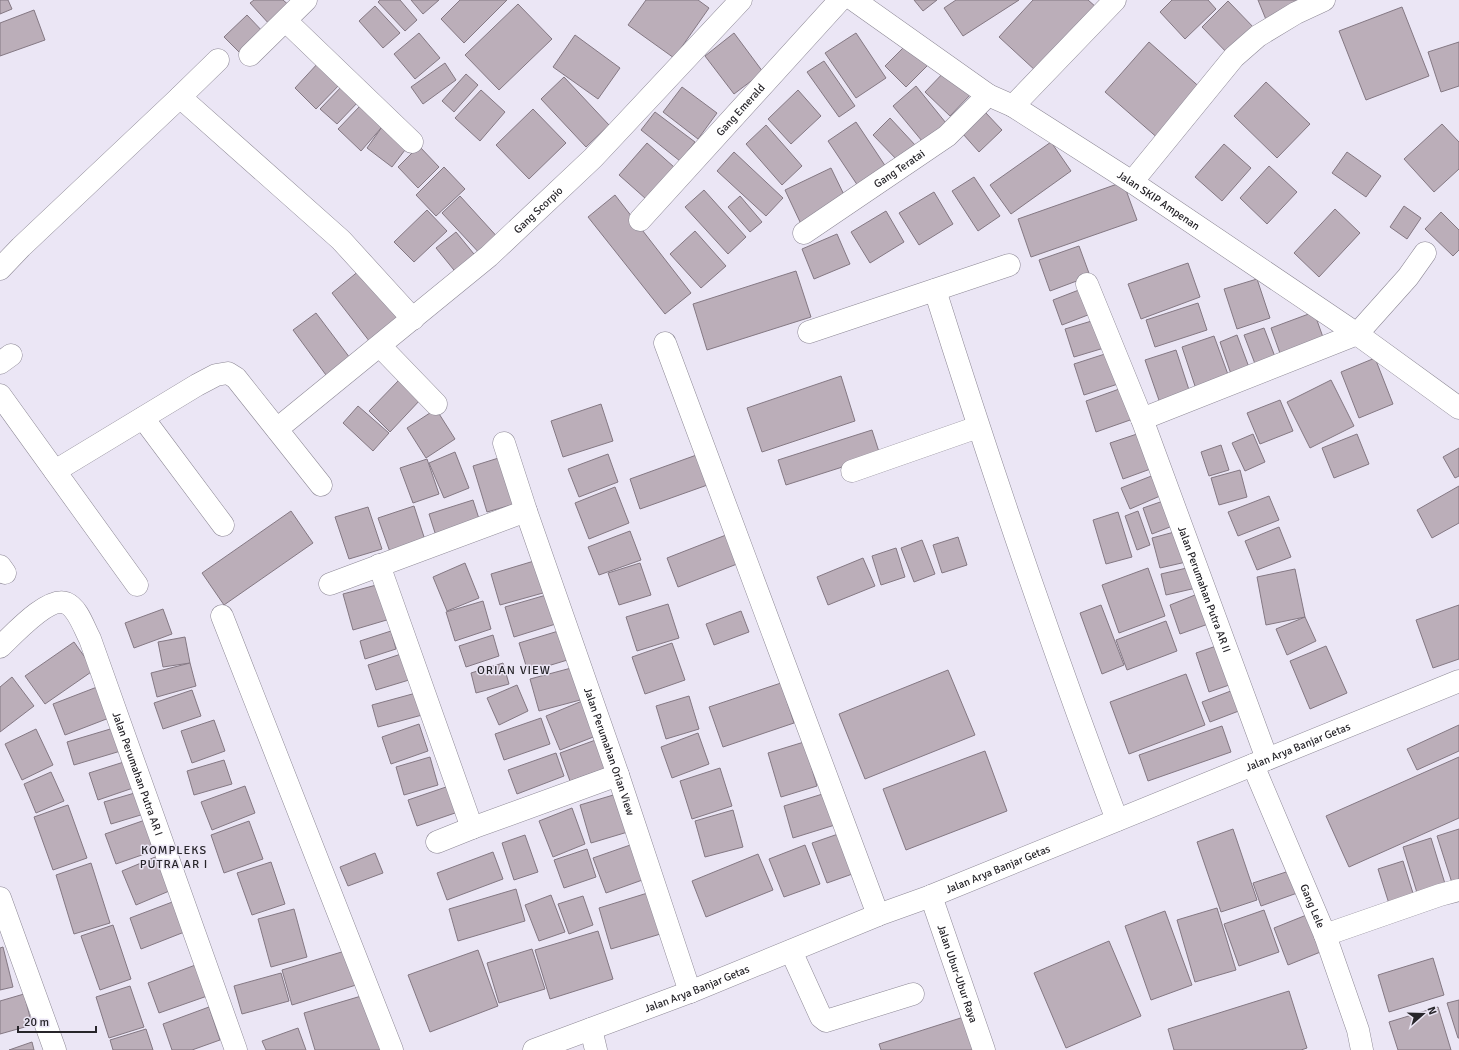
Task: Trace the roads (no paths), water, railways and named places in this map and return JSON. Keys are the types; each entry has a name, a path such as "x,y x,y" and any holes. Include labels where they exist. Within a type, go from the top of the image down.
{"main road":[{"path":"250,55 306,0"},
{"name":"Gang Scorpio","path":"278,429 489,256 593,158 741,0"},
{"name":"Gang Emerald","path":"640,220 840,0"},
{"name":"Jalan SKIP Ampenan","path":"854,0 988,96 1013,106 1132,182 1357,334 1459,408"},
{"path":"1013,106 1115,0"},
{"path":"1132,182 1234,57 1258,36 1296,13 1324,0"},
{"path":"286,21 412,142"},
{"path":"0,269 21,247 218,60"},
{"name":"Gang Teratai","path":"804,233 947,136 988,96"},
{"path":"180,97 341,240 412,318"},
{"path":"1142,419 1357,334 1408,277 1425,253"},
{"path":"809,332 1009,265"},
{"name":"Jalan Perumahan Putra AR II","path":"1087,284 1142,419 1260,762"},
{"path":"935,290 978,427 1069,694 1117,820"},
{"path":"665,343 878,915"},
{"path":"380,346 436,404"},
{"path":"55,471 197,385 216,375 228,373 236,378 321,485"},
{"path":"0,395 137,585"},
{"path":"143,418 223,525"},
{"path":"852,471 978,427"},
{"name":"Jalan Perumahan Orian View","path":"504,443 526,511 618,775 690,992"},
{"path":"330,584 526,511"},
{"path":"379,565 472,828"},
{"name":"Jalan Perumahan Putra AR I","path":"0,647 48,605 58,602 67,603 77,613 90,639 105,680 236,1050"},
{"path":"222,616 392,1050"},
{"name":"Jalan Arya Banjar Getas","path":"534,1050 690,992 878,915 931,896 1459,681"},
{"name":"Gang Lele","path":"1260,762 1358,1030 1362,1050"},
{"path":"437,842 618,775"},
{"path":"1324,935 1440,895 1459,890"},
{"name":"Jalan Ubur-Ubur Raya","path":"931,896 984,1050"},
{"path":"0,898 55,1050"},
{"path":"791,951 821,1017 826,1021 913,994"},
{"path":"591,1029 596,1050"}],"district":[{"name":"ORIAN VIEW","path":"514,670"},
{"name":"KOMPLEKS PUTRA AR I","path":"174,857"}]}
